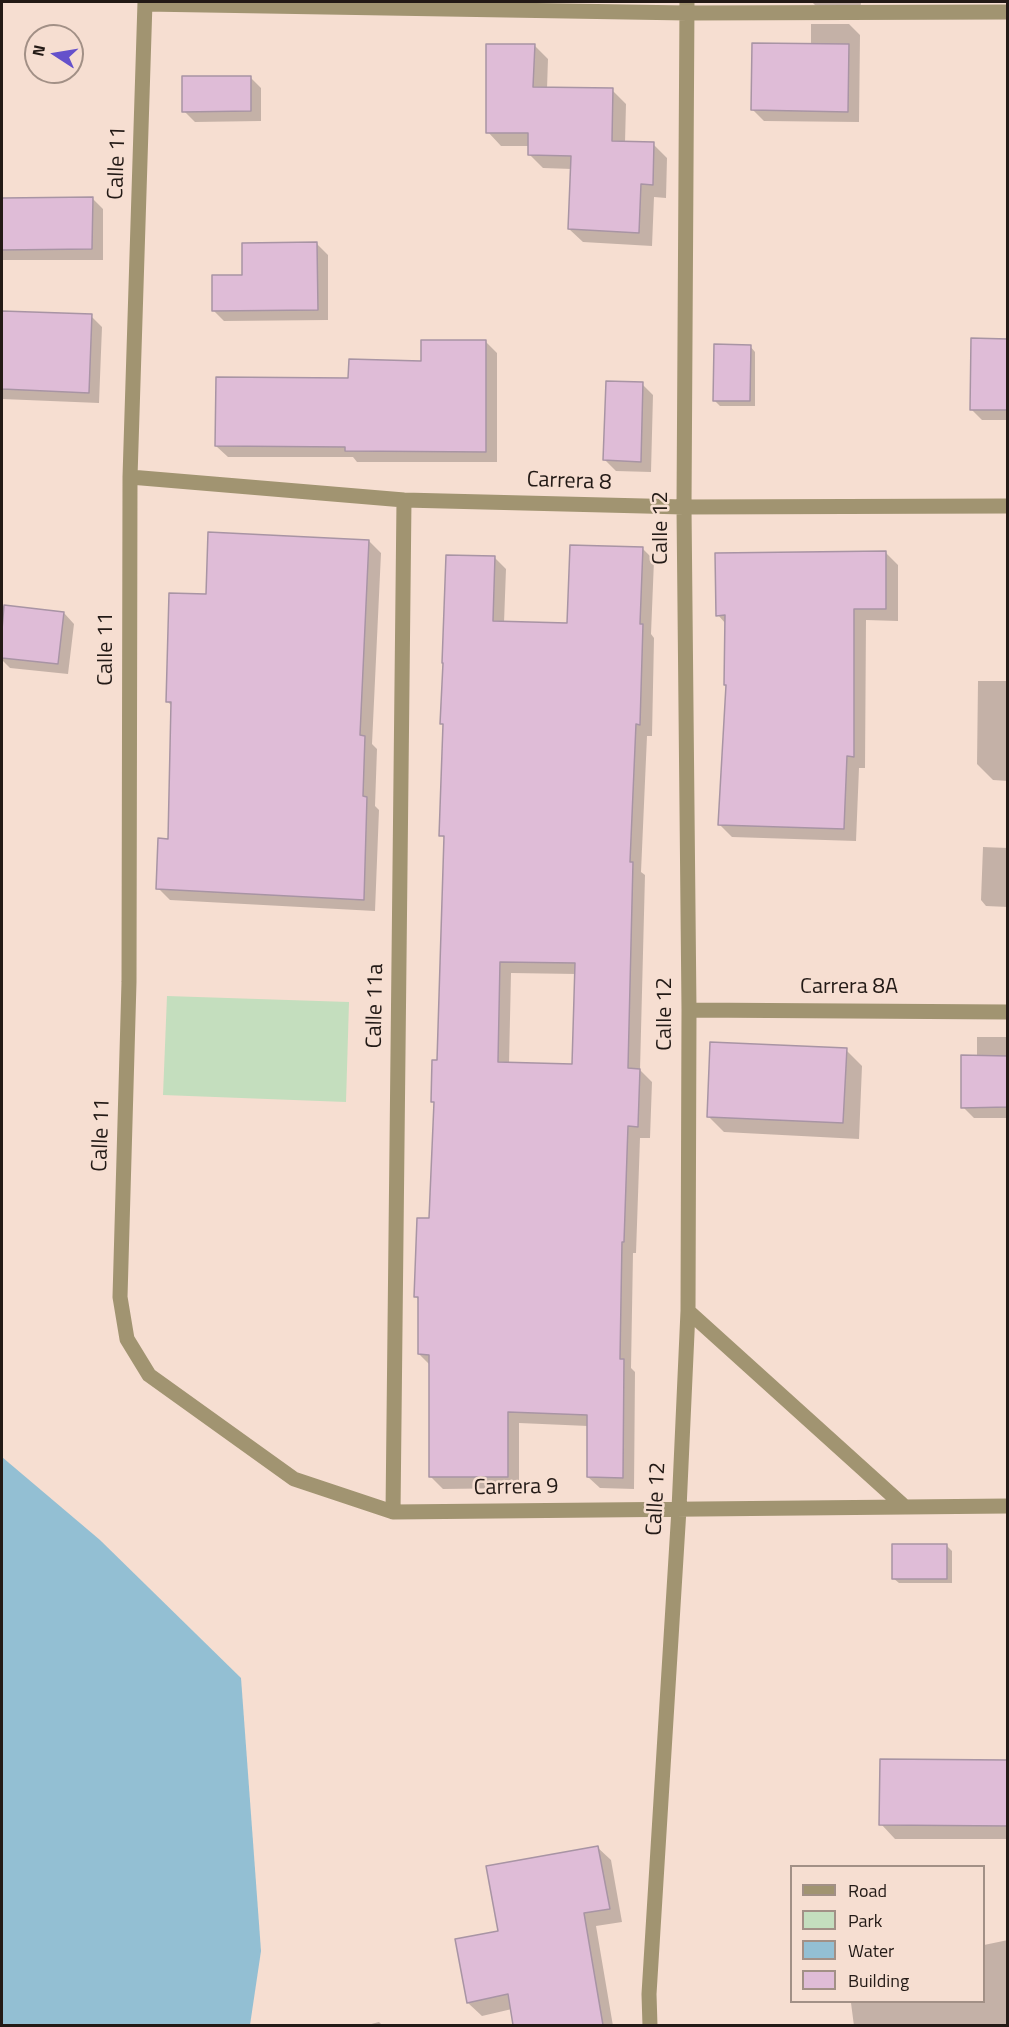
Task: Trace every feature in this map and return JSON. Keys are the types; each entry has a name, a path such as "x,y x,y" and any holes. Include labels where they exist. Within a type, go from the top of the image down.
{"street":[{"path":"146,3 1008,12"},
{"name":"Calle 11","path":"120,1297 129,982 130,477 146,3"},
{"name":"Calle 12","path":"650,2025 649,1994 679,1509 688,1311 689,1010 684,507 687,7"},
{"name":"Carrera 8","path":"130,477 404,500 684,507 1008,506"},
{"name":"Calle 11a","path":"393,1512 404,500"},
{"name":"Carrera 8A","path":"689,1010 1008,1012"},
{"name":"Carrera 9","path":"120,1297 127,1339 149,1375 294,1479 393,1512 1008,1506"},
{"path":"688,1311 905,1507"}],"green space":[{"path":"167,996 349,1002 346,1102 163,1095"}],"water":[{"path":"2,1457 100,1540 241,1678 261,1951 250,2025 2,2025"}],"building":[{"path":"752,43 849,44 848,112 751,110"},
{"path":"486,44 535,44 533,87 613,88 612,141 654,142 653,185 641,184 639,233 568,229 571,156 528,155 528,133 486,133"},
{"path":"182,76 251,76 251,111 182,112"},
{"path":"93,197 92,249 2,250 2,198"},
{"path":"317,242 318,310 212,311 212,275 242,275 242,243"},
{"path":"2,311 92,314 89,393 2,389"},
{"path":"971,338 1008,339 1008,410 970,410"},
{"path":"421,340 486,340 486,452 345,451 345,447 215,446 216,377 348,378 349,359 421,361"},
{"path":"714,344 751,345 750,401 713,401"},
{"path":"606,381 643,382 641,462 603,460"},
{"path":"208,532 369,540 360,735 365,736 363,796 367,797 364,900 156,889 158,838 168,839 171,702 166,702 169,593 206,594"},
{"path":"570,545 643,547 640,725 636,724 630,862 633,862 628,1068 640,1069 638,1127 628,1126 624,1242 622,1242 620,1359 624,1359 623,1478 587,1477 587,1415 508,1412 508,1477 429,1477 429,1355 418,1354 418,1297 414,1297 417,1218 429,1218 434,1102 431,1102 432,1060 437,1060 444,836 439,836 446,555 495,556 493,621 567,623","holes":["500,962 575,963 572,1064 498,1062"]},
{"path":"886,551 886,609 854,609 854,757 847,756 844,829 718,825 726,685 724,685 725,615 716,616 715,553"},
{"path":"4,605 64,612 58,664 2,658"},
{"path":"710,1042 847,1048 843,1123 707,1117"},
{"path":"961,1055 1008,1056 1008,1107 961,1108"},
{"path":"892,1544 947,1544 947,1579 892,1579"},
{"path":"880,1759 1008,1760 1008,1826 879,1825"},
{"path":"598,1846 610,1909 584,1913 603,2025 513,2025 508,1994 467,2003 455,1939 498,1931 486,1866"}]}
